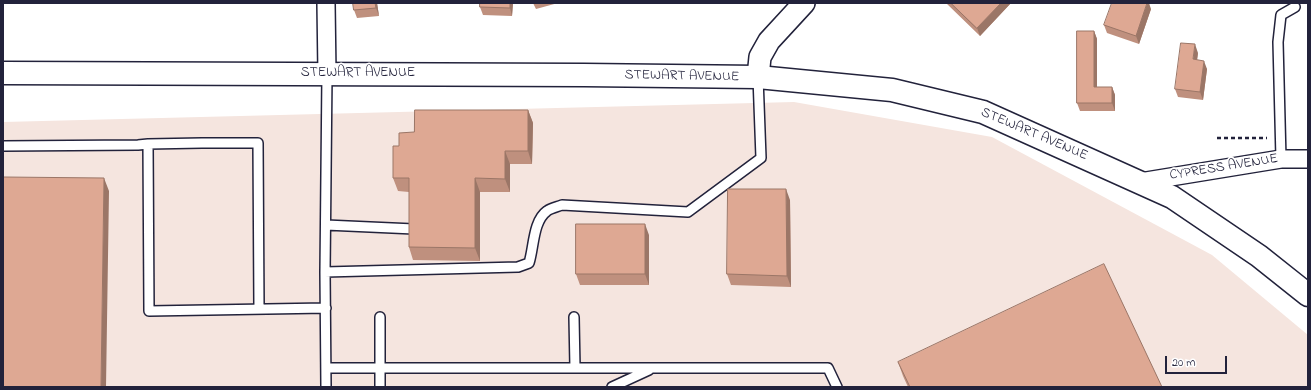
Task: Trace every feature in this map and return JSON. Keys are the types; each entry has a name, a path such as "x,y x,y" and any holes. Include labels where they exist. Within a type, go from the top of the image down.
{"main road":[{"name":"STEWART AVENUE","path":"3,73 758,78 892,90 983,112 1172,197 1258,256 1308,295"}],"street":[{"path":"326,3 327,74"},
{"path":"758,78 760,57 769,41 804,3"},
{"name":"CYPRESS AVENUE","path":"1140,182 1281,159 1308,159"}],"lane":[{"path":"1281,159 1278,42 1281,15 1296,7"},
{"path":"326,387 325,272 327,74"},
{"path":"325,272 518,267 529,263 538,222 547,211 562,205 688,212 761,158 758,78"},
{"path":"3,146 258,143 259,309"},
{"path":"148,144 149,311 326,308"},
{"path":"326,225 414,229"},
{"path":"380,317 380,387"},
{"path":"574,318 574,368"},
{"path":"326,368 828,368 837,387"},
{"path":"612,387 652,368"}],"path":[{"path":"1217,138 1280,138"}],"shaded area":[{"path":"794,102 992,137 1212,255 1308,335 1308,387 3,387 3,122"}],"building":[{"path":"353,3 375,3 376,8 354,10"},
{"path":"480,3 510,3 510,8 480,7"},
{"path":"951,3 1001,3 977,28"},
{"path":"1112,3 1147,3 1136,36 1104,25"},
{"path":"1077,31 1094,31 1094,87 1112,87 1112,103 1077,103"},
{"path":"1181,43 1195,44 1193,59 1204,61 1200,92 1175,89"},
{"path":"415,110 528,110 528,151 505,151 505,179 475,178 475,248 409,247 409,178 393,178 393,146 399,146 399,133 414,132"},
{"path":"3,177 104,178 101,387 3,387"},
{"path":"728,189 786,189 787,276 727,274"},
{"path":"576,224 645,224 645,274 576,274"},
{"path":"1104,264 1162,387 910,387 898,362"}]}
